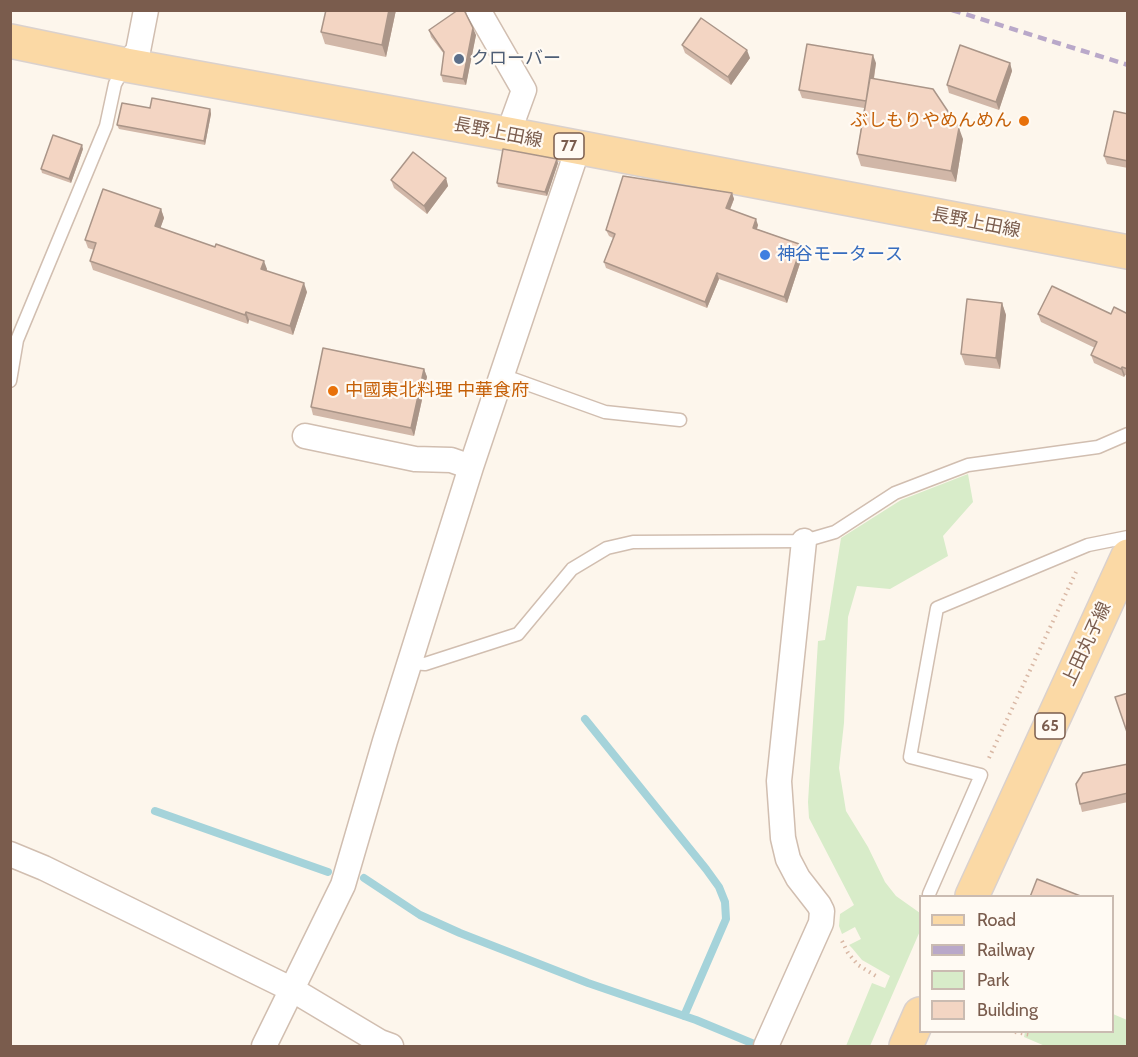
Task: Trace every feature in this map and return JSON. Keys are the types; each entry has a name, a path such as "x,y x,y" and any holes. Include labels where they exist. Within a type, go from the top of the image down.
{"main road":[{"name":"長野上田線","path":"10,41 126,65 508,134 1128,252"},
{"name":"上田丸子線","path":"973,895 1128,556"},
{"path":"906,1047 919,1018"}],"street":[{"path":"126,65 138,51 146,10"},
{"path":"478,10 524,90 508,134"},
{"path":"264,1047 343,885 409,663 471,467 578,148"},
{"path":"305,436 415,459 451,460 471,467"},
{"path":"766,1046 819,928 821,917 819,905 798,878 788,859 783,838 779,781 804,541"},
{"path":"10,854 44,868 293,990 391,1047"}],"lane":[{"path":"10,381 17,340 106,126 115,84 126,65"},
{"path":"502,375 605,412 680,420"},
{"path":"409,663 425,664 518,634 572,569 608,548 633,543 804,541 835,532 895,493 968,465 1098,447 1128,434"},
{"path":"929,894 981,776 910,757 937,608 1088,545 1128,537"}],"path":[{"path":"981,776 1088,545"},
{"path":"821,917 833,924 848,953 858,964 876,976"},
{"path":"1020,1033 1031,1035"}],"green space":[{"path":"968,474 973,502 943,536 948,556 890,589 857,586 848,617 844,723 839,768 846,811 868,847 885,882 896,896 919,912 919,933 870,1046 846,1046 872,983 885,988 890,976 862,960 849,945 861,939 855,927 842,934 839,926 840,914 854,905 809,818 808,802 818,641 825,640 841,538 901,500"},
{"path":"1114,1014 1127,1020 1125,1046 1045,1046 1024,1037 1025,1033 1114,1033"}],"building":[{"path":"326,10 389,10 382,45 321,32"},
{"path":"458,10 464,10 473,28 463,79 441,75 444,52 429,30"},
{"path":"701,18 747,50 728,77 682,45"},
{"path":"807,44 873,55 866,101 799,90"},
{"path":"960,45 1010,63 996,102 947,85"},
{"path":"870,78 933,89 959,128 951,171 857,154"},
{"path":"152,98 210,109 204,141 117,125 122,103 150,108"},
{"path":"1114,111 1128,114 1128,161 1104,156"},
{"path":"53,135 82,145 69,179 41,169"},
{"path":"503,149 557,159 545,192 497,183"},
{"path":"413,152 446,178 424,206 391,180"},
{"path":"623,176 732,193 726,208 756,219 753,228 802,245 784,297 717,273 705,302 604,262 615,234 606,230"},
{"path":"103,189 161,209 155,226 264,261 261,269 304,283 290,326 246,312 245,315 90,261 96,243 85,240"},
{"path":"1052,286 1111,314 1114,307 1128,314 1128,369 1122,367 1121,369 1091,355 1097,342 1038,314"},
{"path":"967,299 1002,303 996,358 961,354"},
{"path":"323,348 424,369 411,428 311,407"},
{"path":"1128,693 1128,735 1115,697"},
{"path":"1128,764 1128,793 1080,804 1076,784 1083,773"},
{"path":"1037,879 1078,895 1031,895"}],"waterway":[{"path":"585,719 706,869 719,887 725,902 726,919 684,1016"},
{"path":"155,811 328,872"},
{"path":"364,878 420,915 460,933 588,983 696,1020 759,1046"}],"railway":[{"path":"952,10 1128,65"}],"place":[{"name":"クローバー","path":"459,59"},
{"name":"ぶしもりやめんめん","path":"1024,121"},
{"name":"神谷モータース","path":"765,255"},
{"name":"中國東北料理 中華食府","path":"333,391"}]}
